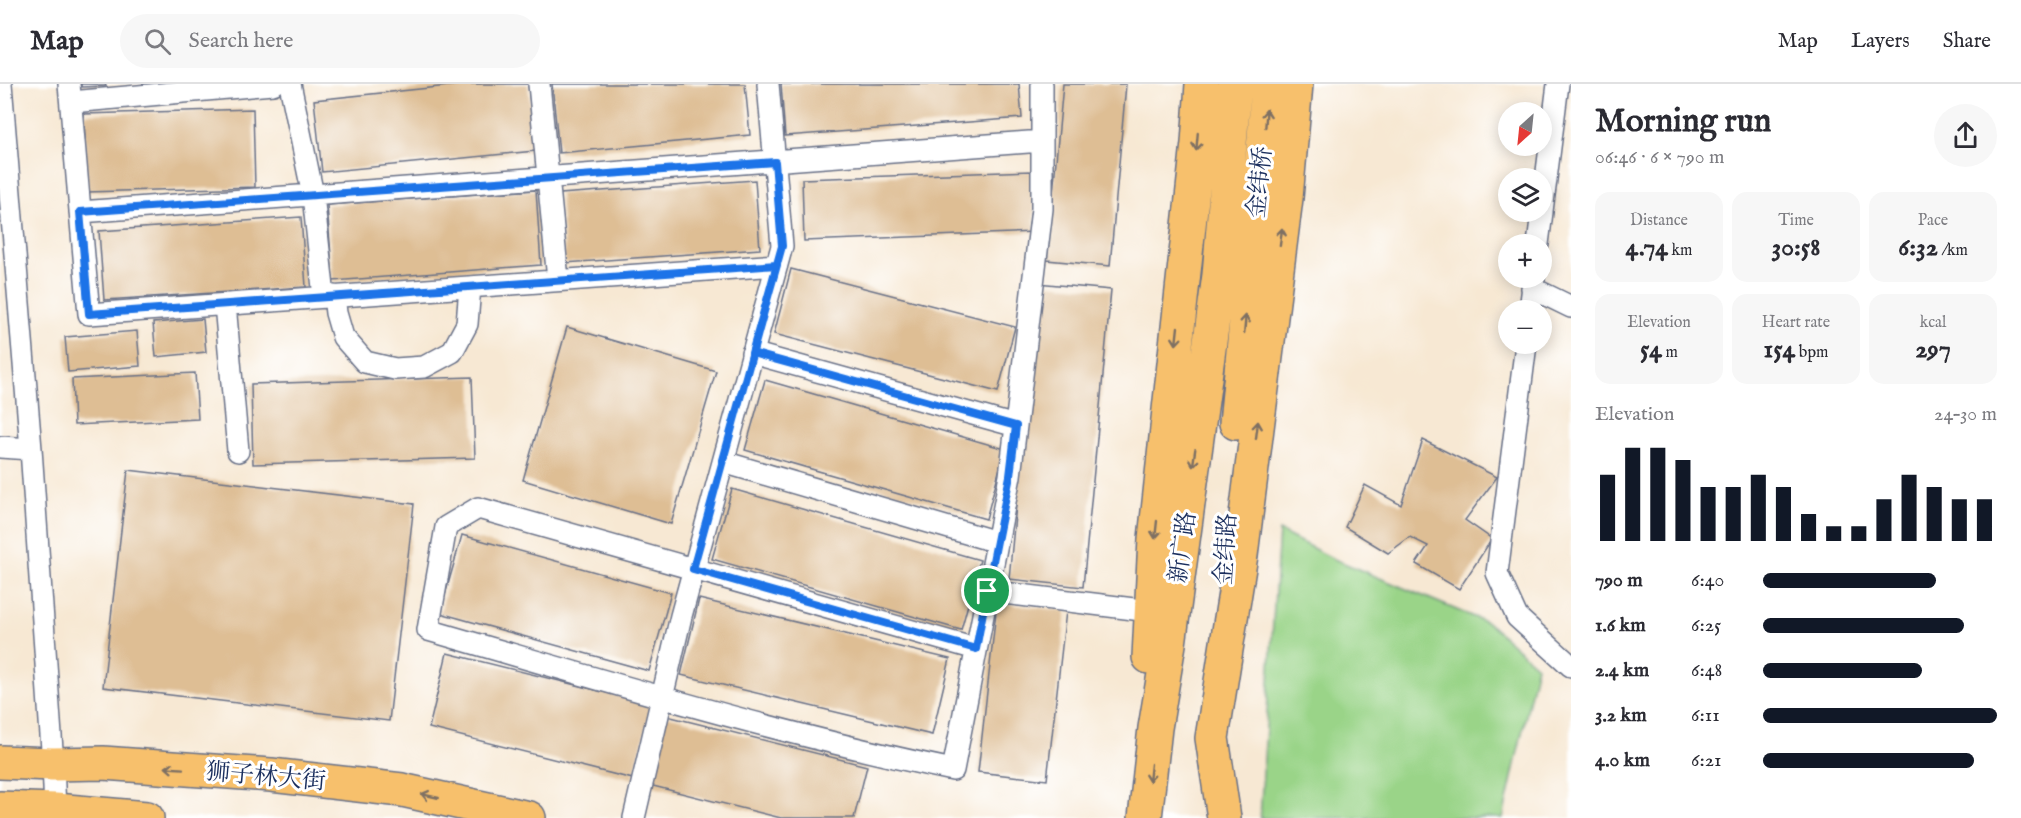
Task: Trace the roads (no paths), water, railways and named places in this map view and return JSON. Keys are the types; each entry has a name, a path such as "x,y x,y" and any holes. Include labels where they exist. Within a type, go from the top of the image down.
{"main road":[{"path":"1155,728 1149,658 1155,539 1198,143 1202,84"},
{"name":"金纬桥","path":"1234,278 1236,84"},
{"name":"金纬桥","path":"1234,278 1264,138 1268,84"},
{"path":"1224,818 1212,738 1244,531 1286,198 1296,84"},
{"name":"新广路","path":"1145,818 1155,728 1234,278"},
{"name":"金纬路","path":"1206,818 1225,535 1234,278"},
{"name":"狮子林大街","path":"0,762 103,763 282,776 402,790 529,818"},
{"path":"0,808 147,818"}],"street":[{"path":"1,84 31,449 54,764 55,810"},
{"path":"273,84 70,93 89,314 777,265"},
{"path":"290,84 313,195 329,297 343,337 365,362 395,369 424,367 452,352 467,324 470,287"},
{"path":"540,84 558,280"},
{"path":"634,818 693,569 782,246 768,84"},
{"path":"976,649 478,508 446,527 428,630 858,750 953,770 1010,476 1042,209 1042,84"},
{"path":"1547,168 1558,84"},
{"path":"80,212 1042,141"},
{"path":"1541,288 1571,307"},
{"path":"225,304 238,451"},
{"path":"752,353 1016,426"},
{"path":"1525,354 1497,573 1516,617 1571,666"},
{"path":"0,447 31,449"},
{"path":"723,462 997,542"},
{"path":"987,591 1150,611"}]}
